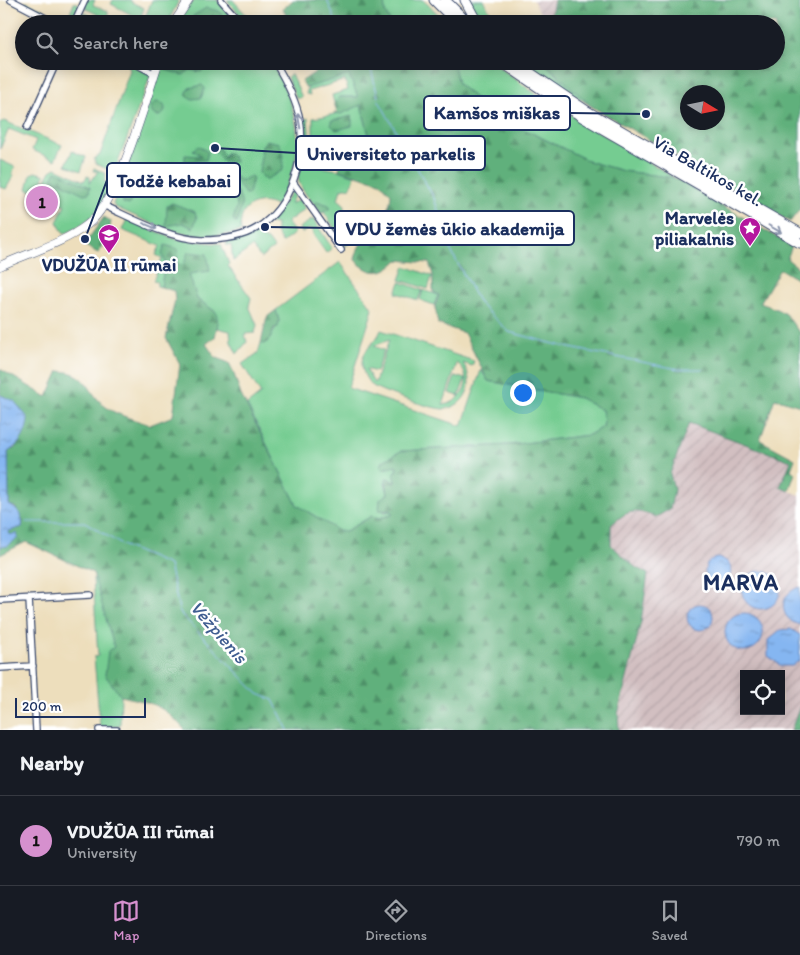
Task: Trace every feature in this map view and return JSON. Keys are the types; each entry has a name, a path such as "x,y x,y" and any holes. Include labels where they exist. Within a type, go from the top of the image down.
{"highway":[{"path":"465,0 473,15"},
{"path":"437,1 450,15"},
{"path":"437,1 456,15"},
{"name":"Via Baltikos kel.","path":"513,70 582,117 800,242"},
{"name":"Via Baltikos kel.","path":"526,70 587,111 800,233"}],"main road":[{"path":"179,15 189,0"},
{"path":"0,266 79,230 94,219 105,206 116,184 156,70"}],"street":[{"path":"11,0 40,15"},
{"path":"78,15 85,0"},
{"path":"221,0 234,15"},
{"path":"27,128 53,70"},
{"path":"147,70 155,74"},
{"path":"105,206 178,236 204,240 223,239 247,233 265,222 278,207 293,182 300,151 299,118 295,101 279,70"},
{"path":"293,182 341,250"},
{"path":"0,600 90,595"},
{"path":"29,598 36,730"},
{"path":"0,668 33,666"},
{"path":"99,730 117,730"}],"shaded area":[{"path":"533,0 554,0 551,15 541,15"},
{"path":"689,423 791,461 780,487 800,495 800,706 791,730 619,730 618,714 641,622 648,574 635,567 611,545 611,524 622,515 636,510 656,517 674,490 670,474"}],"green space":[{"path":"86,0 95,0 93,5 108,11 108,15 98,15 85,8"},
{"path":"113,0 131,0 131,2 144,8 141,15 132,15 111,4"},
{"path":"152,0 179,0 172,15 146,15"},
{"path":"195,0 217,0 231,15 182,15"},
{"path":"227,0 233,0 246,15 240,15"},
{"path":"293,0 384,0 386,15 286,15 283,9"},
{"path":"384,0 423,0 439,15 386,15"},
{"path":"467,0 483,0 492,15 476,15"},
{"path":"554,0 800,0 800,209 790,222 591,106 552,70 785,70 785,15 551,15"},
{"path":"26,2 54,15 45,15 25,5"},
{"path":"74,3 78,3 79,6 75,15 69,15"},
{"path":"206,8 219,11 222,15 195,15"},
{"path":"130,70 142,70 150,74 117,165 119,166 114,172 96,164 94,159 100,155"},
{"path":"160,70 275,70 289,98 297,133 297,150 293,168 276,206 262,203 250,206 242,216 241,231 207,236 161,227 115,207 113,204"},
{"path":"166,70 190,70 183,75"},
{"path":"318,70 455,70 458,84 497,116 591,162 623,171 675,178 792,246 787,259 800,269 800,281 780,269 760,303 783,313 800,332 800,406 775,398 760,440 795,459 791,470 795,473 789,491 780,487 791,461 689,423 670,474 674,490 670,509 656,517 637,512 627,513 611,525 611,545 635,567 648,574 641,622 618,714 619,730 185,730 170,715 157,706 121,696 105,675 108,651 114,647 93,573 26,542 0,555 0,547 7,546 8,531 22,527 23,522 15,507 9,505 8,451 16,448 5,397 0,395 0,369 47,397 59,371 77,375 83,379 106,407 150,425 173,416 180,364 166,338 175,300 174,291 161,287 165,261 162,254 165,245 178,249 177,262 179,265 184,264 188,252 207,254 210,271 189,274 197,299 216,312 218,323 215,337 206,344 215,357 229,363 241,395 297,505 339,531 346,531 372,516 379,518 392,515 392,511 379,510 380,499 388,494 386,479 389,478 393,482 396,481 394,474 397,469 396,466 382,469 380,467 383,461 401,451 509,445 589,435 603,427 602,410 580,398 488,381 464,333 438,324 435,306 439,295 433,292 433,275 429,263 398,260 387,269 377,272 366,269 355,260 362,242 386,212 391,194 380,182 339,170 341,156 363,162 376,161 361,105 341,114 334,113 337,112 334,103 340,97 358,97 349,75 306,88 302,81"},
{"path":"455,70 503,70 530,90 675,178 623,171 591,162 497,116 458,84"},
{"path":"537,70 552,70 591,106"},
{"path":"291,74 302,97 297,99 287,77"},
{"path":"349,74 358,97 340,97 334,103 332,95 348,90 345,80 309,91 310,95 306,94 308,87"},
{"path":"202,85 205,88 201,98 192,99 186,95 189,88"},
{"path":"158,102 163,104 165,109 163,114 158,116 153,114 151,109 153,104"},
{"path":"361,105 376,161 363,162 341,156 341,151 355,152 356,143 318,140 317,143 313,141 313,118 349,110"},
{"path":"352,116 352,126 336,130 331,125 331,121"},
{"path":"308,118 310,142 308,160 303,159 303,120"},
{"path":"4,121 62,145 55,160 32,150 36,140 9,129 0,149 0,123"},
{"path":"266,140 279,143 283,152 283,170 266,180 259,173 262,146"},
{"path":"199,146 208,152 206,160 185,162 185,155 201,156 193,150"},
{"path":"219,148 224,158 226,153 230,153 236,162 223,161 215,151"},
{"path":"72,151 86,157 81,171 66,165"},
{"path":"0,160 15,167 12,174 14,175 6,189 0,187"},
{"path":"303,164 339,170 355,176 351,187 341,189 338,199 345,205 344,212 348,214 347,222 356,225 359,229 358,235 346,246 343,245 344,243 324,212 330,208 317,201 314,204 300,185 298,175"},
{"path":"56,168 84,181 87,176 90,177 90,183 98,171 93,171 94,168 106,174 104,180 109,186 99,209 79,226 64,234 57,222 65,205 27,189 31,174 35,172 45,175 43,179 46,180 51,171"},
{"path":"56,171 90,187 89,193 84,194 52,178"},
{"path":"231,174 241,181 251,176 253,178 249,194 245,194"},
{"path":"135,180 139,180 139,182 129,205 123,203 122,194"},
{"path":"233,187 241,201 237,223 233,220 237,206"},
{"path":"295,189 297,191 290,204 300,200 305,209 287,222 295,233 282,243 276,232 276,224 269,223"},
{"path":"317,201 329,205 330,208 321,214 314,204"},
{"path":"172,203 195,212 197,218 193,228 183,223 166,226 167,206"},
{"path":"104,217 111,221 99,253 84,245"},
{"path":"127,219 175,239 221,244 229,264 228,266 251,298 249,306 257,325 255,333 245,334 247,342 237,354 231,342 230,331 217,328 216,312 197,299 190,280 187,259 184,264 179,265 177,262 165,261 161,287 157,286 157,282 153,281 162,258 156,255 160,246 122,230"},
{"path":"313,219 332,248 326,253 314,236 311,228 302,233 299,228"},
{"path":"259,230 261,233 260,237 268,240 274,248 261,258 252,247 233,261 231,245 226,245 227,242"},
{"path":"340,262 373,309 348,388 462,426 481,370 488,381 580,398 602,410 603,427 589,435 509,445 401,451 381,464 382,469 396,466 397,481 385,482 388,494 384,496 384,512 392,511 392,515 379,518 372,516 346,531 339,531 297,505 247,405 261,394 242,364 258,353 261,343 265,344 270,339 279,321 276,310"},
{"path":"405,266 432,276 428,289 400,280"},
{"path":"400,282 422,290 418,300 396,293"},
{"path":"423,290 438,295 434,305 420,300"},
{"path":"276,310 279,321 278,327 274,328 270,339 265,344 261,343 267,317"},
{"path":"381,330 474,361 472,366 463,363 467,370 469,385 463,399 458,404 443,409 396,396 373,386 364,374 362,360 366,351","holes":["389,340 375,382 374,383 366,369 376,372 384,350 374,346","457,363 465,375 465,388 457,399 443,405"]},
{"path":"455,376 465,379 459,396 449,393"},
{"path":"93,578 97,581 114,647 105,675 121,696 120,726 100,727 94,657 98,656"},
{"path":"800,706 800,730 791,730"}],"water":[{"path":"0,395 14,401 28,418 22,438 8,452 9,505 19,513 22,519 22,527 9,531 9,535 17,533 18,538 7,546 0,547"},
{"path":"718,558 727,562 731,571 727,580 718,584 709,580 705,571 709,562"},
{"path":"761,571 775,576 780,590 775,604 761,609 747,604 742,590 747,576"},
{"path":"800,587 800,625 788,618 784,606 788,595"},
{"path":"700,604 709,608 713,617 709,626 700,630 691,626 687,617 691,608"},
{"path":"744,613 751,614 757,619 762,625 762,639 757,645 751,650 744,651 737,650 731,645 726,639 725,632 726,625 731,619 737,614"},
{"path":"791,629 800,635 800,660 792,666 781,666 768,656 768,640 780,630"}],"waterway":[{"path":"327,0 333,15"},
{"path":"371,70 379,101 434,198 451,251 479,303 509,332 570,348 678,369 704,369"},
{"name":"Vėžpienis","path":"26,522 85,522 122,545 169,565 180,613 258,694 273,700 288,730"}],"place":[{"name":"Kamšos miškas","path":"646,114"},
{"name":"Universiteto parkelis","path":"215,148"},
{"name":"VDUŽŪA III rūmai","path":"42,202"},
{"name":"VDU žemės ūkio akademija","path":"265,227"},
{"name":"Todžė kebabai","path":"85,239"},
{"name":"Marvelės piliakalnis","path":"750,247"},
{"name":"VDUŽŪA II rūmai","path":"109,254"}],"district":[{"name":"MARVA","path":"741,582"}]}
